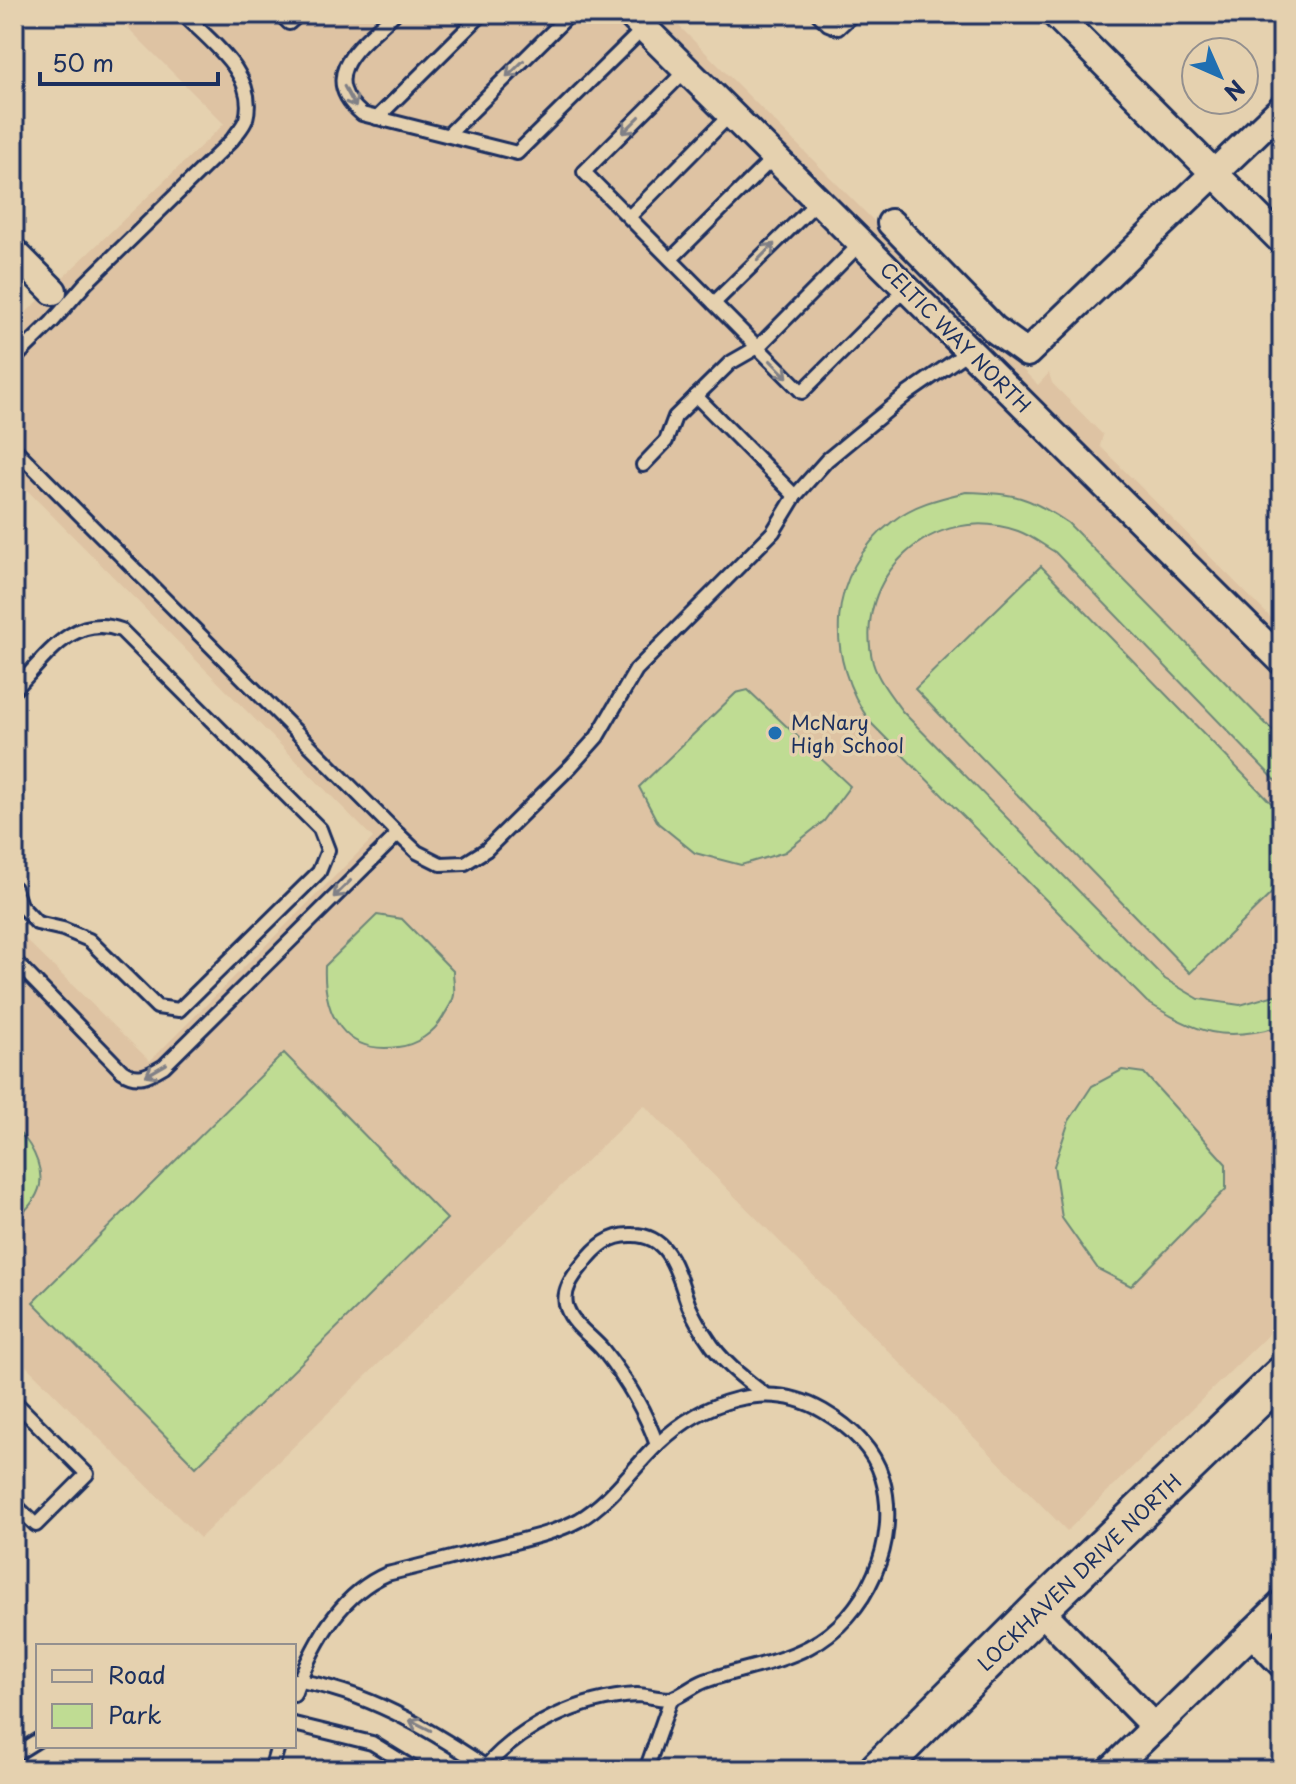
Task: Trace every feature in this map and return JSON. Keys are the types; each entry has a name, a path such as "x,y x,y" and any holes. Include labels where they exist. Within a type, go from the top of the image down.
{"street":[{"path":"1055,14 1282,241"},
{"name":"CELTIC WAY NORTH","path":"637,21 1282,661"},
{"path":"891,223 994,329 1027,353 1282,108"},
{"path":"14,252 53,291"},
{"name":"LOCKHAVEN DRIVE NORTH","path":"878,1770 1039,1609 1282,1375"},
{"path":"1111,1770 1282,1604"},
{"path":"1039,1609 1155,1727"},
{"path":"1252,1633 1282,1664"}],"lane":[{"path":"14,359 96,273 232,140 246,120 246,91 234,66 183,14"},
{"path":"280,14 289,23 299,14"},
{"path":"394,14 347,60 341,74 352,105 362,114 517,153 637,21"},
{"path":"377,118 482,14"},
{"path":"448,135 570,14"},
{"path":"818,14 828,24 838,28 853,14"},
{"path":"686,70 584,172 802,392 906,288"},
{"path":"629,217 731,114"},
{"path":"671,259 774,157"},
{"path":"714,303 818,201"},
{"path":"643,465 666,441 675,417 730,363 758,347 861,243"},
{"path":"14,448 417,852 441,864 465,863 486,850 571,766 597,737 636,670 773,532 795,496 827,460 907,394 969,351"},
{"path":"696,396 795,496"},
{"path":"14,690 70,632 88,626 107,625 121,630 320,829 328,850 319,872 179,1010 157,1007 89,940 37,923 20,905 14,888"},
{"path":"14,960 122,1071 140,1078 164,1066 398,834"},
{"path":"657,1445 627,1382 601,1348 571,1317 566,1305 566,1293 575,1274 598,1246 609,1239 638,1235 653,1239 664,1248 674,1262 690,1308 708,1340 732,1370 763,1393"},
{"path":"763,1393 792,1398 820,1409 845,1425 867,1447 880,1469 887,1493 883,1549 863,1598 847,1618 828,1635 793,1655 702,1682 671,1699 638,1695 568,1711 523,1734 484,1768 432,1731 392,1710 356,1695 297,1680 330,1622 357,1590 367,1583 387,1574 542,1534 580,1519 604,1500 657,1445 674,1429 704,1412 763,1393"},
{"path":"14,1401 87,1474 36,1525 14,1504"},
{"path":"646,1770 671,1699"},
{"path":"296,1724 372,1743 416,1770"},
{"path":"14,1755 36,1741"},
{"path":"271,1770 277,1748"}],"shaded area":[{"name":"McNary High School","path":"114,14 667,14 1038,385 1049,373 1052,383 1103,435 1100,446 1282,629 1282,1321 1067,1531 644,1105 200,1538 14,1354 14,928 150,1061 373,838 14,477 14,324 224,124"}],"green space":[{"path":"966,492 997,493 1020,498 1068,523 1282,740 1282,787 1055,552 1018,531 986,525 956,527 929,537 905,554 887,576 874,602 869,631 873,663 882,682 902,711 1165,979 1199,999 1240,1005 1282,993 1282,1026 1243,1034 1211,1032 1181,1021 1147,1002 871,723 856,698 845,671 839,617 844,591 855,565 871,542 901,515 928,502"},
{"path":"1041,566 1282,814 1282,883 1190,973 915,689"},
{"path":"748,690 850,786 824,821 785,852 741,865 695,853 658,823 639,787 736,693"},
{"path":"377,915 402,919 453,971 453,998 443,1017 430,1033 405,1046 379,1048 351,1038 340,1028 328,1000 325,966"},
{"path":"284,1053 447,1219 196,1467 33,1302"},
{"path":"1122,1070 1144,1073 1226,1164 1226,1189 1131,1286 1098,1269 1062,1218 1054,1166 1069,1121 1092,1086"},
{"path":"14,1129 30,1146 37,1162 40,1185 30,1205 14,1222"}],"place":[{"name":"McNary High School","path":"775,733"}]}
